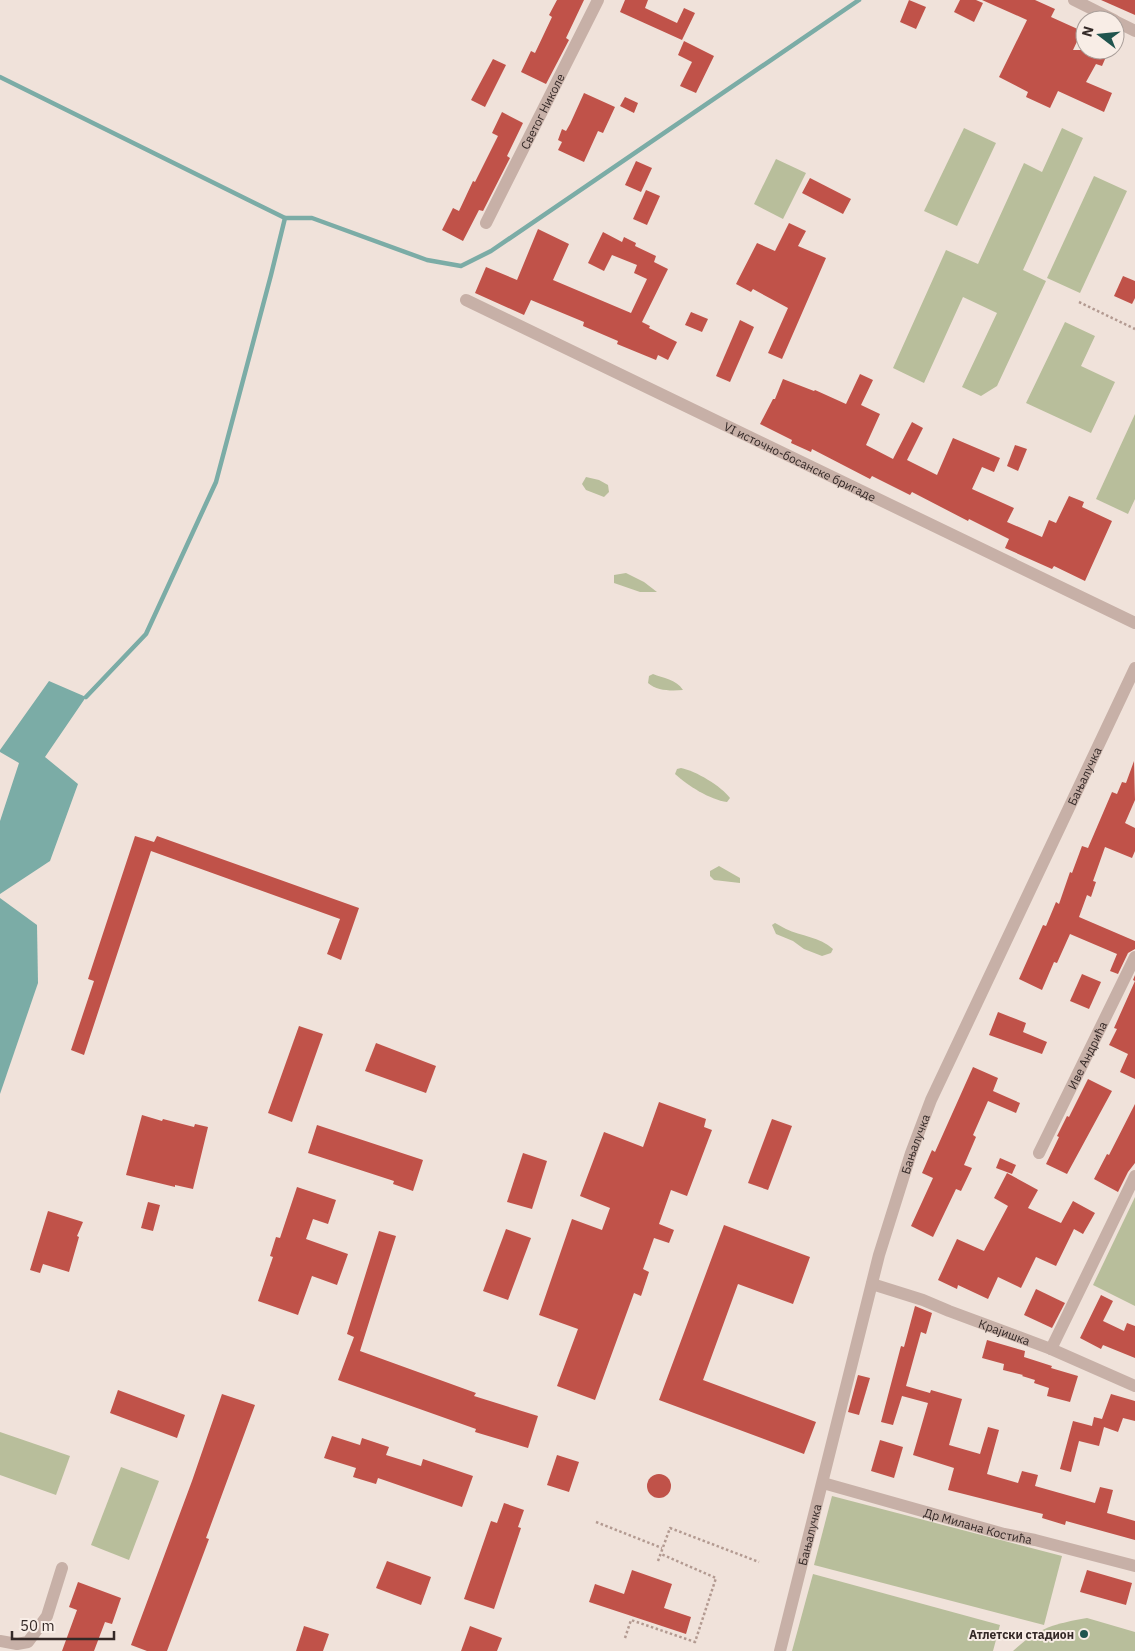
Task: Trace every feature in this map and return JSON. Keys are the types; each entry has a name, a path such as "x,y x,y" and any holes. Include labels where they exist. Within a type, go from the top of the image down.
{"street":[{"name":"Светог Николе","path":"486,223 598,0"},
{"path":"1074,0 1094,10"},
{"name":"VI источно-босанске бригаде","path":"466,300 1135,623"},
{"name":"Бањалучка","path":"780,1651 872,1284 911,1153 932,1100 1135,668"},
{"name":"Иве Андрића","path":"1039,1153 1135,957"},
{"path":"1051,1350 1135,1176"},
{"name":"Крајишка","path":"872,1284 923,1300 1051,1350 1135,1386"},
{"name":"Др Милана Костића","path":"823,1483 1004,1534 1135,1566"},
{"path":"0,1641 18,1644 28,1642 47,1616 62,1568"}],"path":[{"path":"1079,302 1135,329"},
{"path":"596,1522 662,1548"},
{"path":"658,1561 670,1528 758,1562"},
{"path":"625,1638 631,1620 695,1642 716,1578 661,1554"}],"green space":[{"path":"964,128 996,143 957,226 924,211"},
{"path":"1062,128 1083,138 1023,270 1046,281 997,386 981,396 962,387 997,313 963,297 924,383 893,368 946,250 978,264 1024,163 1042,172"},
{"path":"776,159 806,173 783,219 754,204"},
{"path":"1094,176 1127,191 1080,293 1047,278"},
{"path":"1065,322 1095,336 1081,366 1115,382 1091,433 1026,403"},
{"path":"1135,414 1135,499 1128,514 1096,499"},
{"path":"586,477 599,480 608,485 609,492 604,497 586,490 582,484"},
{"path":"626,573 644,582 657,592 640,592 614,583 614,575"},
{"path":"653,674 673,681 683,690 664,690 652,686 648,683 649,676"},
{"path":"681,768 694,772 708,780 730,798 727,802 720,801 692,787 675,774 677,769"},
{"path":"719,866 740,878 740,883 714,880 710,876 710,871"},
{"path":"775,923 822,942 833,949 831,953 822,956 804,949 793,941 776,934 772,925"},
{"path":"1135,1197 1135,1306 1093,1285"},
{"path":"0,1432 70,1456 56,1495 0,1475"},
{"path":"121,1467 159,1481 129,1560 91,1545"},
{"path":"832,1496 1062,1556 1044,1625 814,1565"},
{"path":"813,1574 1000,1625 993,1651 792,1651"},
{"name":"Атлетски стадион","path":"1087,1618 1135,1632 1135,1651 1013,1651 1022,1643 1047,1628"}],"water":[{"path":"49,681 86,697 45,757 78,784 50,861 0,894 0,821 19,763 0,752 0,750"},
{"path":"0,898 37,925 38,983 0,1094"}],"building":[{"path":"557,0 584,0 566,38 569,40 546,84 521,72 531,51 535,53 552,17 549,15"},
{"path":"625,0 648,0 645,8 677,23 684,8 695,13 682,40 620,12"},
{"path":"909,0 926,7 916,29 900,22"},
{"path":"960,0 976,0 983,3 974,22 954,12"},
{"path":"982,0 1035,0 1055,9 1051,17 1075,28 1075,46 1073,50 1075,50 1075,60 1105,60 1102,66 1096,64 1086,82 1112,93 1104,112 1058,91 1050,108 1026,97 1028,92 999,77 1027,20"},
{"path":"1101,0 1135,0 1135,15"},
{"path":"684,41 714,56 696,93 680,86 692,62 678,55"},
{"path":"493,59 506,65 485,107 471,100"},
{"path":"584,93 615,107 603,133 598,131 584,162 558,150 562,142 558,140 562,129 566,131 570,124"},
{"path":"625,97 638,103 634,113 620,106"},
{"path":"502,112 523,123 507,156 510,158 483,211 479,210 463,241 442,230 453,208 459,211 473,181 475,182 498,136 492,133"},
{"path":"636,161 652,168 641,192 625,185"},
{"path":"810,178 851,199 843,214 802,193"},
{"path":"646,190 660,196 647,225 633,219"},
{"path":"789,223 806,231 798,246 826,258 782,359 768,353 788,308 753,289 751,292 736,284 757,243 775,251"},
{"path":"538,229 569,244 553,280 631,313 647,279 634,273 637,265 612,255 604,271 588,263 603,232 622,242 624,237 636,243 635,246 656,256 654,262 668,269 642,322 650,326 649,328 677,342 668,360 658,355 656,360 617,344 618,341 583,326 584,322 531,300 524,315 475,293 486,267 517,280"},
{"path":"1123,276 1135,281 1135,298 1132,304 1114,296"},
{"path":"691,312 708,319 702,332 685,325"},
{"path":"740,320 754,327 730,382 716,376"},
{"path":"860,374 873,380 861,405 880,414 866,445 893,459 912,422 923,428 907,460 937,475 953,438 1000,458 994,472 982,467 972,489 1014,508 1007,522 1042,537 1049,520 1056,523 1069,496 1084,502 1082,507 1112,521 1085,581 1054,566 1052,569 1005,548 1009,539 969,519 968,521 912,492 910,495 872,476 870,479 812,449 811,452 791,443 792,440 760,424 773,399 775,399 783,379 815,390 846,404"},
{"path":"1015,445 1027,449 1018,471 1007,466"},
{"path":"1134,761 1135,800 1125,823 1135,828 1135,851 1132,858 1105,847 1093,881 1096,882 1091,897 1087,895 1079,917 1135,941 1135,949 1128,953 1118,974 1110,971 1117,954 1070,934 1057,963 1054,962 1042,990 1019,979 1043,925 1046,926 1056,902 1059,904 1070,872 1072,873 1082,846 1088,848 1112,792 1117,794 1122,782 1126,783"},
{"path":"135,836 154,842 157,836 359,908 341,960 327,954 340,919 151,851 84,1055 71,1050 94,981 88,979"},
{"path":"1082,974 1101,982 1089,1009 1070,1001"},
{"path":"1135,981 1135,1079 1120,1072 1128,1054 1109,1045 1117,1029 1114,1028"},
{"path":"998,1012 1026,1023 1023,1032 1047,1042 1042,1054 989,1035"},
{"path":"299,1026 323,1034 292,1122 268,1113"},
{"path":"376,1043 436,1066 426,1093 365,1071"},
{"path":"973,1067 998,1078 993,1091 1020,1103 1016,1113 988,1101 973,1135 976,1137 964,1165 972,1168 961,1191 956,1189 933,1237 911,1226 933,1178 922,1173 932,1150 935,1152"},
{"path":"1088,1079 1112,1091 1067,1174 1046,1164 1059,1137 1057,1136"},
{"path":"659,1102 706,1119 704,1127 712,1130 687,1196 671,1190 659,1224 674,1230 669,1243 654,1238 643,1269 649,1272 641,1296 634,1293 595,1400 557,1386 578,1329 539,1315 572,1219 602,1230 610,1208 580,1196 604,1132 643,1147"},
{"path":"1135,1104 1135,1163 1118,1192 1094,1179 1107,1154 1109,1155"},
{"path":"142,1115 194,1127 195,1124 208,1127 193,1189 175,1185 175,1187 126,1175"},
{"path":"772,1119 792,1126 768,1190 748,1183"},
{"path":"317,1125 423,1160 413,1191 393,1184 394,1181 308,1153"},
{"path":"523,1153 547,1161 532,1209 507,1202"},
{"path":"1000,1158 1016,1165 1012,1174 996,1168"},
{"path":"1007,1173 1038,1190 1028,1208 1061,1223 1073,1201 1095,1213 1083,1234 1074,1229 1056,1266 1036,1257 1021,1288 998,1277 988,1299 958,1285 957,1289 938,1280 957,1239 984,1251 1008,1206 994,1198"},
{"path":"297,1187 336,1200 328,1224 313,1219 306,1239 348,1254 337,1285 312,1276 298,1315 258,1301 273,1257 270,1256 276,1237 280,1238"},
{"path":"148,1202 160,1205 153,1231 141,1228"},
{"path":"48,1211 83,1222 77,1236 79,1237 69,1272 43,1264 40,1273 30,1270"},
{"path":"724,1225 810,1257 793,1304 738,1284 703,1380 816,1422 804,1454 659,1400"},
{"path":"506,1229 531,1238 508,1300 483,1291"},
{"path":"379,1231 396,1236 360,1351 476,1393 474,1396 538,1416 528,1448 475,1432 476,1429 338,1380 354,1337 347,1334"},
{"path":"1036,1289 1065,1303 1052,1328 1024,1315"},
{"path":"1101,1295 1113,1301 1103,1321 1124,1331 1127,1323 1135,1326 1135,1358 1103,1345 1101,1349 1080,1338"},
{"path":"915,1306 932,1313 926,1334 921,1332 906,1386 930,1393 931,1390 962,1399 949,1445 980,1454 988,1427 999,1430 987,1474 1018,1483 1022,1471 1038,1475 1035,1486 1095,1503 1100,1487 1113,1490 1107,1513 1135,1521 1135,1540 1066,1521 1065,1525 1042,1518 1043,1514 948,1490 954,1468 913,1455 928,1403 902,1396 893,1425 881,1422 901,1346 904,1347"},
{"path":"987,1340 1025,1351 1024,1357 1078,1376 1070,1402 1047,1396 1049,1388 1034,1383 1035,1380 1023,1375 1003,1370 1004,1364 982,1358"},
{"path":"858,1375 870,1378 859,1415 848,1412"},
{"path":"118,1390 185,1415 177,1438 110,1413"},
{"path":"222,1394 255,1405 206,1538 209,1539 167,1651 147,1651 131,1645"},
{"path":"1111,1394 1135,1401 1135,1421 1123,1418 1118,1432 1104,1427 1099,1446 1079,1441 1071,1472 1060,1469 1073,1421 1092,1426 1094,1417 1102,1419"},
{"path":"332,1436 360,1445 362,1438 389,1447 386,1455 421,1466 423,1459 473,1476 462,1507 378,1478 376,1484 353,1477 356,1468 324,1458"},
{"path":"880,1440 903,1447 894,1478 871,1471"},
{"path":"557,1455 579,1462 569,1492 547,1485"},
{"path":"659,1474 668,1477 671,1486 668,1495 659,1498 650,1495 647,1486 650,1477"},
{"path":"504,1503 524,1510 518,1527 521,1528 494,1609 464,1599 491,1521 497,1523"},
{"path":"387,1561 431,1577 421,1605 376,1588"},
{"path":"632,1570 672,1584 664,1608 691,1617 686,1634 589,1602 595,1584 624,1594"},
{"path":"1087,1570 1132,1583 1126,1605 1080,1592"},
{"path":"78,1582 121,1598 112,1624 105,1622 94,1651 62,1651 77,1610 69,1607"},
{"path":"304,1626 329,1634 323,1651 296,1651"},
{"path":"470,1626 502,1638 497,1651 461,1651"}],"waterway":[{"path":"86,697 146,634 216,482 285,218 312,218 427,260 461,266 491,251 859,0"},
{"path":"0,77 285,218"}],"place":[{"name":"Атлетски стадион","path":"1084,1634"}]}
